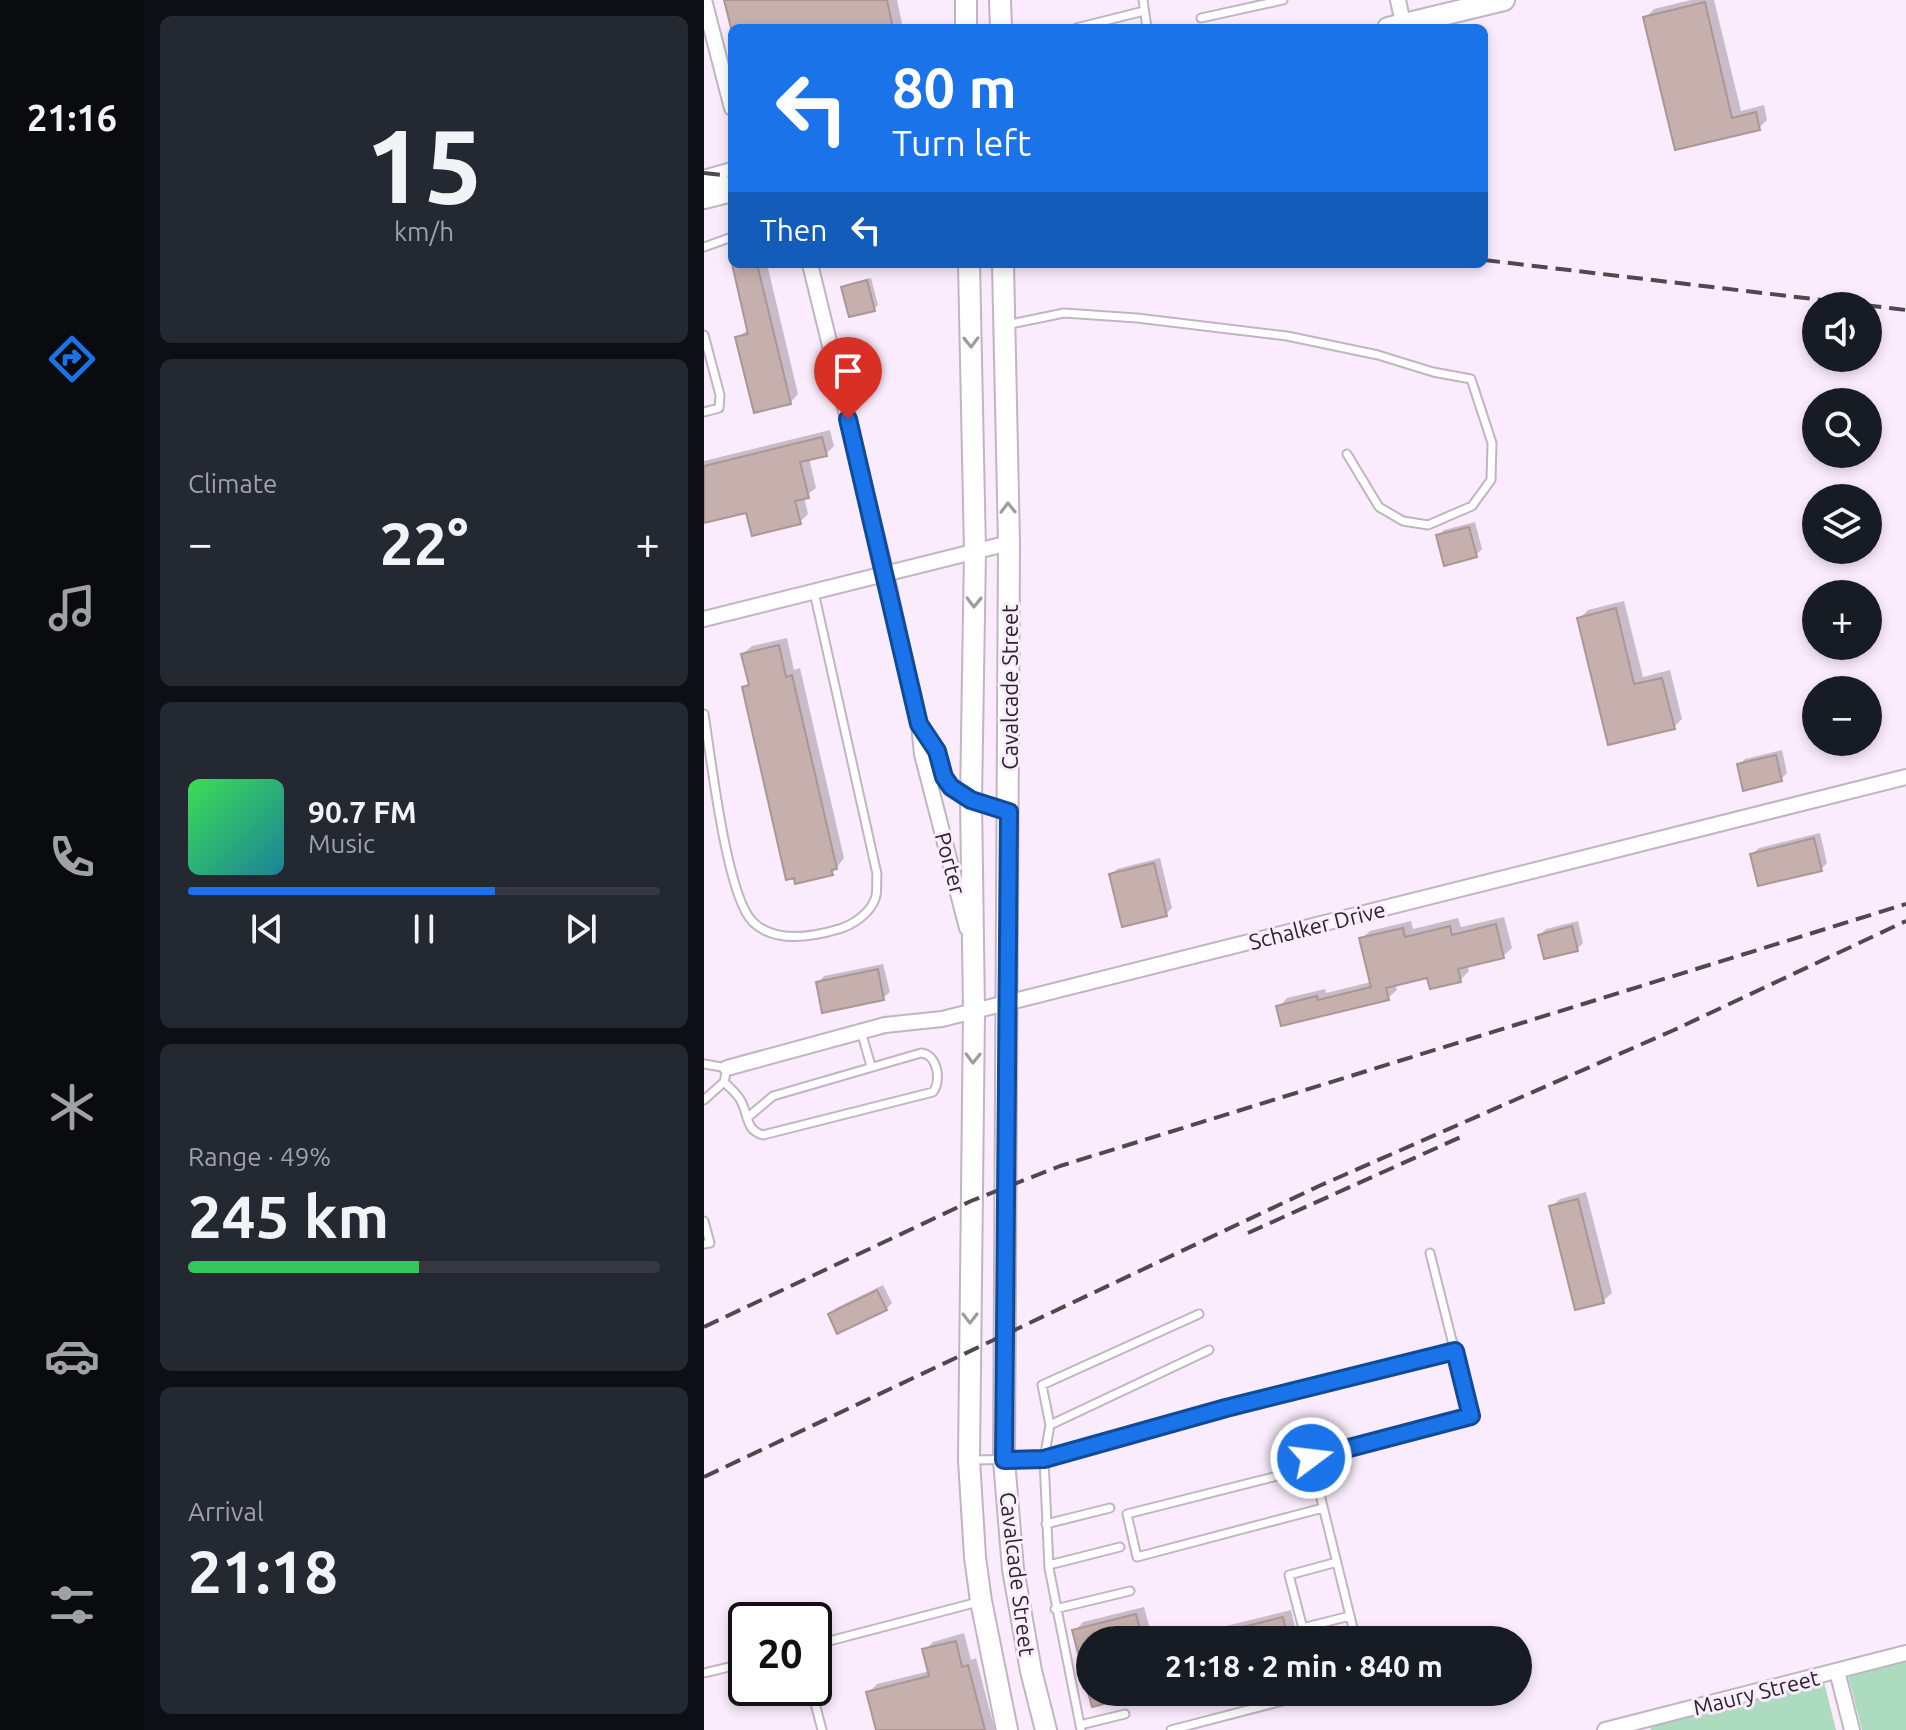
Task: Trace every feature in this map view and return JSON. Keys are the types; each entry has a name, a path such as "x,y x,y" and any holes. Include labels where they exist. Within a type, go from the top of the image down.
{"main road":[{"path":"966,0 966,24"},
{"path":"1000,0 1001,24"},
{"path":"1411,24 1504,0"},
{"path":"704,181 728,174"},
{"path":"704,198 728,192"},
{"name":"Cavalcade Street","path":"969,268 975,551 969,1460 981,1601 1007,1730"},
{"name":"Cavalcade Street","path":"1003,268 1009,543 1004,1460 1013,1569 1031,1671 1046,1730"},
{"path":"971,1254 1004,1255"},
{"path":"995,1680 1031,1671"}],"street":[{"path":"704,0 728,94"},
{"path":"1398,0 1399,24"},
{"name":"Porter","path":"811,268 886,574 919,724 922,754 973,955"},
{"path":"704,619 1009,543"},
{"name":"Porter","path":"919,724 937,751 944,777 951,787 971,800 1009,812"},
{"name":"Schalker Drive","path":"726,1075 861,1031 885,1025 942,1019 1906,777"},
{"name":"Maury Street","path":"1605,1730 1639,1726 1906,1653"},
{"path":"1837,1671 1852,1730"}],"lane":[{"path":"1143,0 1146,24"},
{"path":"1201,18 1283,0"},
{"path":"1092,24 1144,11"},
{"path":"704,247 728,238"},
{"path":"1004,326 1064,313 1137,318 1287,336 1471,379 1492,443 1491,480 1472,506 1428,525 1403,521 1379,507 1347,454"},
{"path":"704,335 720,395 719,408 704,412"},
{"path":"704,714 728,855 737,893 752,921 771,934 797,938 846,927 864,914 876,898 877,874 814,592"},
{"path":"861,1031 871,1066"},
{"path":"704,1064 726,1075 741,1100 747,1118 754,1132 763,1135 933,1092 938,1080 932,1057 927,1053 871,1066 773,1096 747,1118"},
{"path":"704,1100 726,1075"},
{"path":"704,1221 710,1243 704,1244"},
{"path":"1352,1626 1311,1458 1471,1416 1430,1253"},
{"path":"1125,1714 1080,1727 1049,1565 1044,1459 1050,1425 1042,1385 1199,1314"},
{"path":"1050,1425 1209,1350"},
{"path":"969,1460 1044,1459 1226,1408 1455,1351"},
{"path":"1313,1467 1127,1514 1137,1557 1323,1508"},
{"path":"1046,1524 1110,1508"},
{"path":"1049,1565 1120,1547"},
{"path":"1302,1626 1289,1575 1337,1562"},
{"path":"1055,1609 1130,1591"},
{"path":"832,1640 981,1601"},
{"path":"1310,1626 1350,1616"},
{"path":"704,1673 728,1667"},
{"path":"816,1706 822,1730"},
{"path":"1171,1730 1263,1706"}],"green space":[{"path":"1906,1661 1906,1730 1862,1730 1848,1676"},
{"path":"1824,1682 1836,1730 1651,1730 1650,1727"}],"building":[{"path":"724,0 887,0 892,24 730,24"},
{"path":"1705,2 1732,118 1756,112 1760,130 1675,150 1643,17"},
{"path":"733,268 758,268 791,404 754,413 735,337 748,334"},
{"path":"867,280 875,311 849,317 841,287"},
{"path":"822,437 827,456 800,462 809,498 795,501 801,524 752,536 746,513 704,523 704,466"},
{"path":"1469,527 1477,557 1444,566 1436,535"},
{"path":"1616,608 1634,684 1662,678 1675,729 1608,745 1577,618"},
{"path":"779,645 786,677 792,675 837,869 831,870 833,875 795,884 794,878 786,880 742,687 749,685 741,654"},
{"path":"1776,755 1782,781 1743,791 1737,764"},
{"path":"1814,838 1822,871 1758,886 1750,854"},
{"path":"1154,863 1167,916 1122,927 1109,874"},
{"path":"1496,924 1504,958 1458,969 1461,982 1430,989 1427,978 1386,988 1389,1000 1281,1026 1276,1006 1371,987 1359,938 1403,928 1405,937 1450,926 1452,935"},
{"path":"1572,926 1578,951 1544,959 1538,935"},
{"path":"878,969 884,1000 822,1013 816,982"},
{"path":"1578,1199 1604,1303 1575,1310 1549,1206"},
{"path":"877,1290 887,1310 837,1334 828,1314"},
{"path":"1136,1614 1139,1626 1088,1626"},
{"path":"1283,1617 1285,1626 1247,1626"},
{"path":"956,1641 962,1667 968,1665 985,1730 876,1730 866,1692 929,1676 922,1649"}],"railway":[{"path":"704,173 728,176"},
{"path":"1488,260 1906,310"},
{"path":"704,1327 971,1201 1060,1166 1906,904"},
{"path":"704,1477 1319,1186 1674,1030 1906,921"},
{"path":"1248,1233 1463,1136"}],"route":[{"path":"848,419 919,724 937,751 944,777 951,787 971,800 1009,812 1004,1460 1044,1459 1226,1408 1455,1351 1471,1416 1311,1458"}]}
